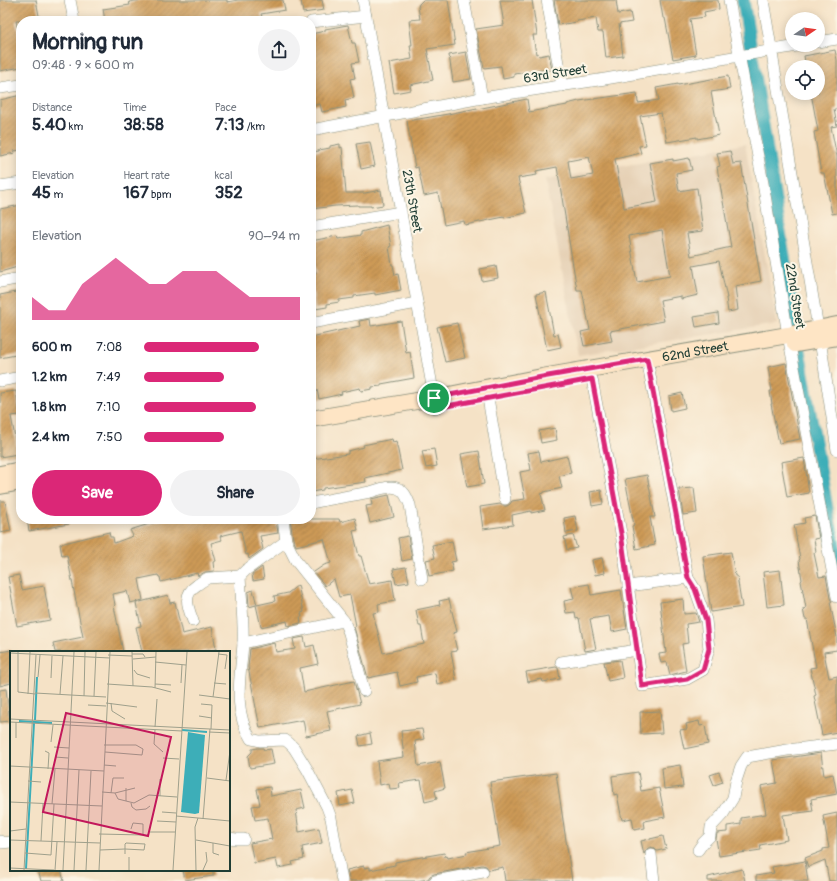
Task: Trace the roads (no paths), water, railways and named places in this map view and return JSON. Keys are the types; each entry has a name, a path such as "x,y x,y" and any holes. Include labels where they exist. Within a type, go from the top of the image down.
{"main road":[{"name":"62nd Street","path":"817,335 837,325"},
{"name":"62nd Street","path":"435,403 549,376 648,364 817,335 837,337"},
{"name":"62nd Street","path":"435,403 488,398 592,379 648,364"},
{"path":"316,418 435,403"},
{"path":"316,429 435,403"},
{"path":"0,474 16,471"},
{"path":"0,486 16,483"}],"street":[{"path":"70,0 73,16"},
{"name":"23th Street","path":"363,0 435,403"},
{"path":"464,0 482,98"},
{"path":"546,0 562,86"},
{"name":"22nd Street","path":"729,0 743,55 764,189 837,597"},
{"name":"22nd Street","path":"763,0 837,450"},
{"path":"316,21 366,16"},
{"path":"825,41 837,39"},
{"name":"63rd Street","path":"316,129 482,98 785,48"},
{"path":"0,88 16,86"},
{"path":"0,186 16,184"},
{"path":"316,226 401,212"},
{"path":"0,282 16,279"},
{"path":"316,322 417,303"},
{"path":"592,379 621,533 642,686 687,679 703,670 709,649 706,620 695,589 688,578 648,364"},
{"path":"0,380 16,378"},
{"path":"488,398 505,499"},
{"path":"316,502 370,492 388,487 402,490 410,505 422,579"},
{"path":"284,524 286,541 296,561 344,621 349,633 364,691"},
{"path":"194,621 188,606 188,597 192,588 207,579 240,576 286,541"},
{"path":"240,576 243,643 232,687 246,731 251,739 260,741 285,740 294,748 327,807 331,818 342,881"},
{"path":"628,586 688,578"},
{"path":"243,643 344,621"},
{"path":"561,662 638,650"},
{"path":"698,850 710,836 711,828 723,814 733,798 736,781 741,766 747,757 787,750 837,744"},
{"path":"230,838 244,839"},
{"path":"0,841 2,843 10,842"},
{"path":"651,854 654,881"},
{"path":"435,881 483,872"}],"waterway":[{"path":"743,0 800,357 837,565"}]}
